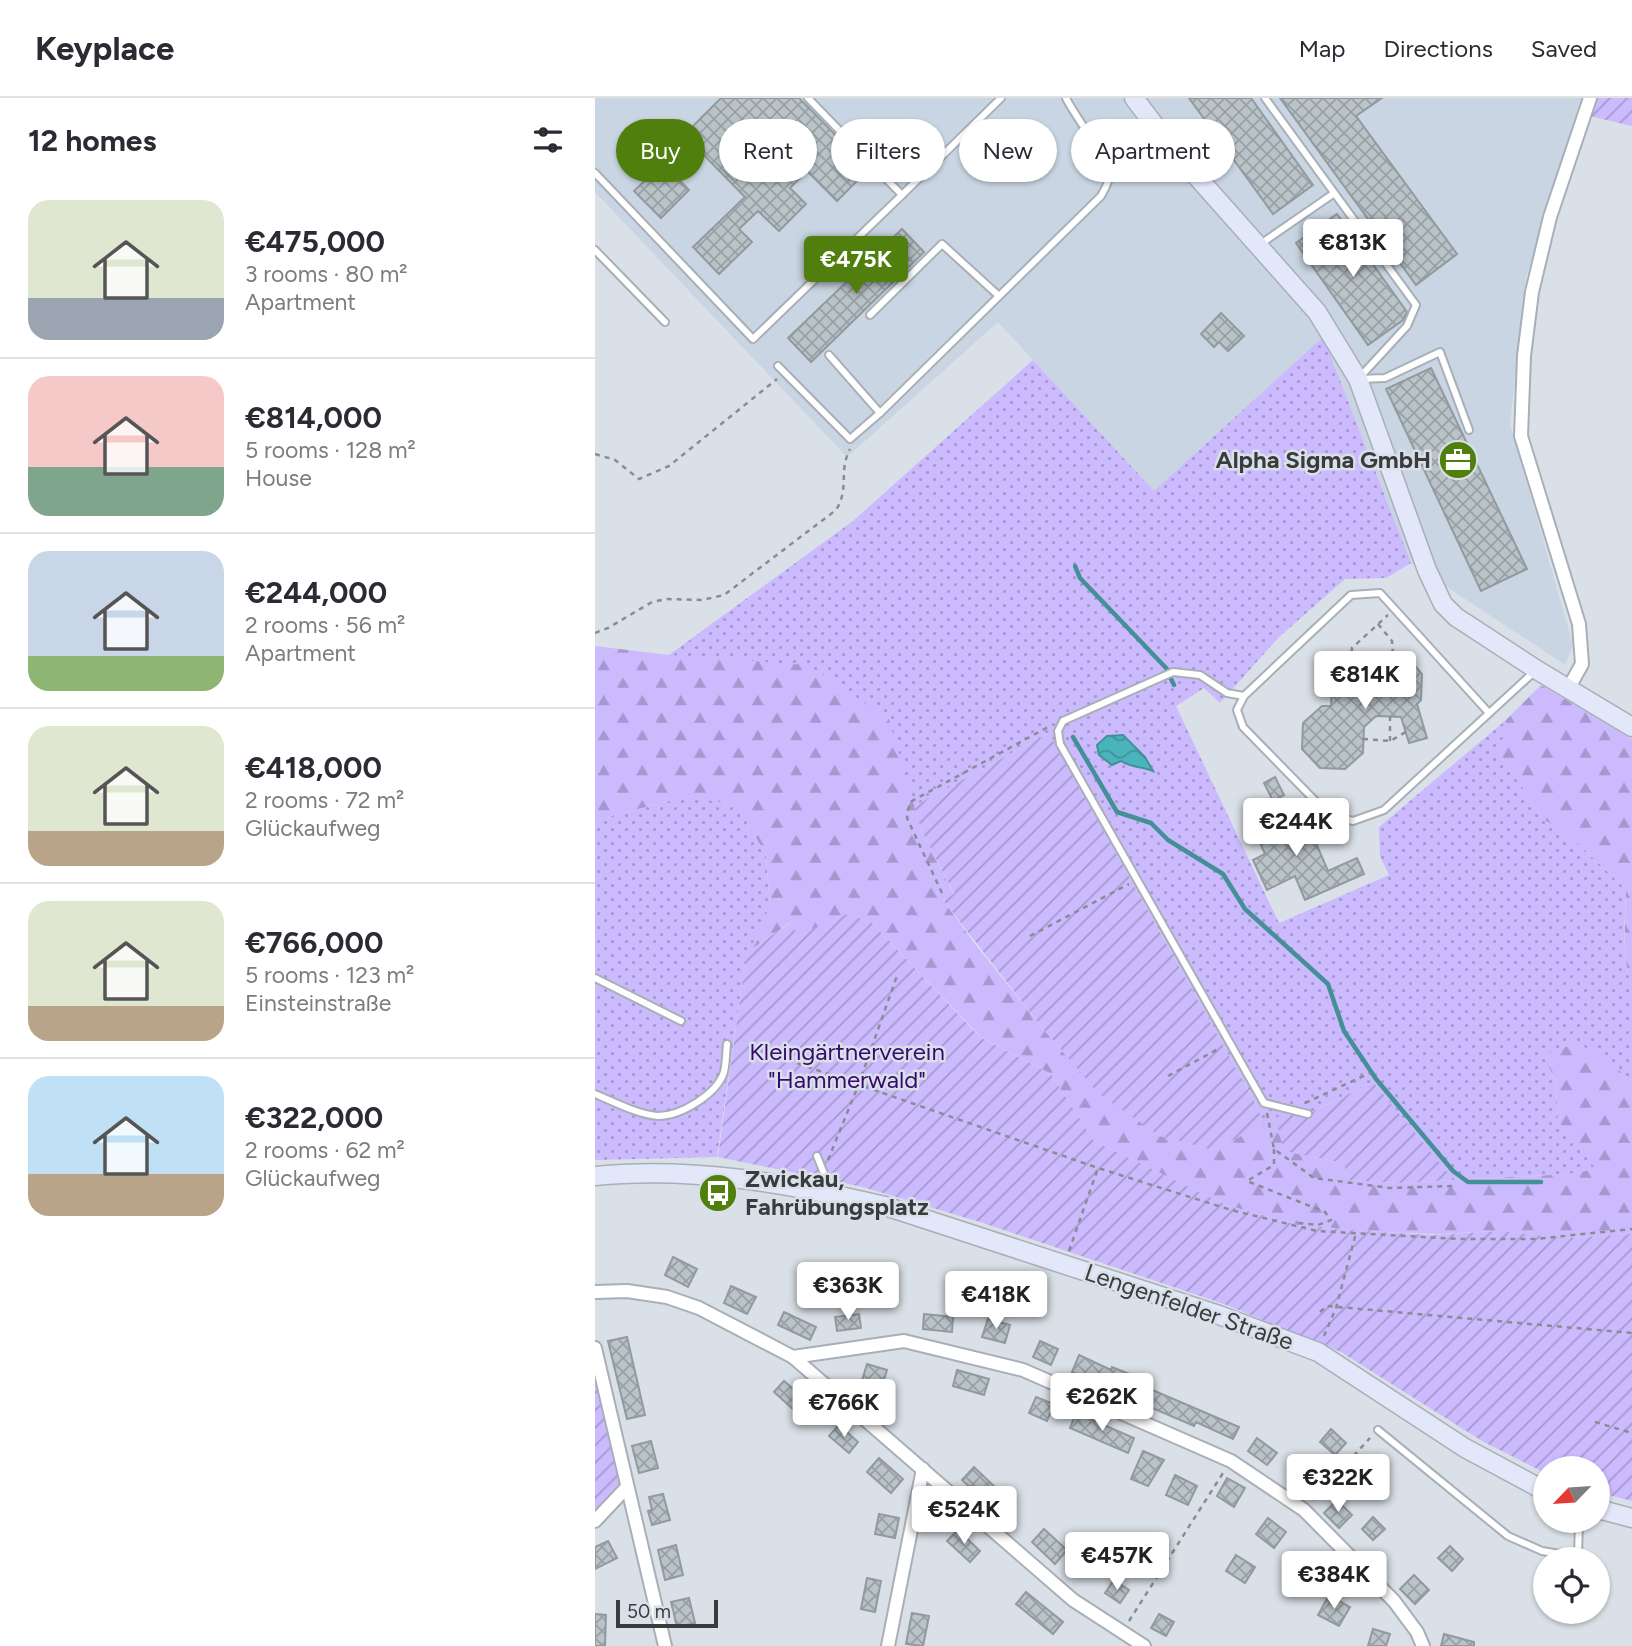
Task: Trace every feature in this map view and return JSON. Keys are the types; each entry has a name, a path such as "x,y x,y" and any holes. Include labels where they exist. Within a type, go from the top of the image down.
{"main road":[{"path":"1134,98 1175,152 1317,312 1358,379 1423,558 1443,604 1456,617 1537,670 1632,727"},
{"name":"Lengenfelder Straße","path":"595,1176 715,1176 761,1180 831,1193 885,1206 1219,1315 1318,1352 1465,1448 1533,1485"},
{"path":"1610,1512 1632,1518"}],"street":[{"path":"1568,689 1582,664 1579,624 1521,436 1524,356 1532,292 1550,217 1590,98"},
{"path":"595,1292 627,1291 667,1297 699,1308 793,1357 1073,1600 1145,1646"},
{"path":"793,1357 904,1341 917,1344 1023,1370 1231,1461 1304,1510 1394,1601 1417,1632 1423,1646"},
{"path":"595,1348 665,1646"},
{"path":"888,1646 923,1469"},
{"path":"595,1521 627,1487"}],"lane":[{"path":"808,98 902,195"},
{"path":"595,173 753,339 1001,98"},
{"path":"778,366 850,439 880,413 1101,196 1108,181 1107,162 1075,116 1066,98"},
{"path":"1265,98 1416,305 1407,326 1358,379"},
{"path":"1258,246 1333,194"},
{"path":"870,315 942,244 999,296"},
{"path":"595,250 665,322"},
{"path":"1358,379 1385,378 1440,352 1469,430"},
{"path":"829,355 880,413"},
{"path":"1489,713 1380,593 1352,595 1244,696 1237,710 1243,727 1329,815 1353,821 1384,810 1537,670"},
{"path":"1244,696 1227,693 1200,675 1173,671 1063,721 1058,731 1060,744 1264,1103 1293,1108 1308,1114"},
{"path":"595,978 681,1021"},
{"path":"595,1094 658,1116 686,1108 708,1096 723,1073 727,1044"},
{"path":"817,1156 831,1193"},
{"path":"1378,1430 1508,1536 1542,1551 1578,1557 1579,1533"}],"path":[{"path":"595,454 615,460 639,479 649,475 669,466 785,373"},
{"path":"595,632 608,628 652,602 667,599 702,600 724,595 836,510 844,497 843,463 851,447 850,439"},
{"path":"1349,672 1352,648 1395,608"},
{"path":"1378,624 1392,642 1393,655"},
{"path":"1390,716 1390,741"},
{"path":"942,893 907,818 910,802 1040,730 1063,721"},
{"path":"1363,739 1390,741 1406,732"},
{"path":"1030,936 1137,878"},
{"path":"824,1170 858,1086 898,973"},
{"path":"1168,1076 1229,1043"},
{"path":"789,1060 1098,1168 1231,1210 1317,1231 1458,1239 1535,1239 1632,1229"},
{"path":"1293,1108 1370,1073"},
{"path":"1264,1103 1274,1149 1274,1166 1247,1181 1325,1212 1331,1220 1318,1225 1299,1223 1298,1227"},
{"path":"1274,1149 1314,1178 1390,1188 1453,1186"},
{"path":"1063,1264 1098,1168"},
{"path":"1324,1336 1336,1308 1356,1233"},
{"path":"1319,1312 1327,1306 1632,1333"},
{"path":"1595,1422 1632,1433"},
{"path":"1304,1510 1378,1430"},
{"path":"1122,1633 1231,1461"}],"shaded area":[{"path":"595,98 1581,98 1526,277 1510,424 1573,645 1565,665 1411,563 1323,338 1154,491 998,322 847,457 595,192"}],"green space":[{"path":"1595,98 1632,98 1632,126 1589,116"},
{"path":"1323,337 1411,563 1386,578 1345,579 1278,638 1220,703 1204,688 1176,706 1279,923 1389,875 1380,856 1379,827 1506,720 1500,755 1545,820 1573,839 1626,889 1625,951 1632,986 1632,1091 1616,1064 1544,1055 1556,1083 1558,1121 1597,1169 1570,1174 1452,1180 1373,1082 1301,1117 1288,1112 1263,1125 1256,1104 1049,733 914,806 905,780 669,655 853,521 1033,360 1154,491"},
{"path":"595,646 669,655 808,665 889,719 921,829 954,895 943,900 1044,1030 1099,1093 1160,1136 1213,1150 1288,1112 1284,1151 1343,1163 1349,1180 1398,1183 1570,1174 1596,1169 1558,1121 1556,1083 1544,1055 1577,1043 1616,1064 1632,1091 1632,1234 1567,1238 1498,1231 1437,1234 1380,1232 1298,1225 1226,1205 1094,1141 1051,1074 981,1037 871,922 847,914 796,936 790,923 750,950 770,906 766,855 738,806 689,796 595,820"},
{"path":"1541,685 1632,739 1632,986 1625,951 1626,889 1573,839 1545,820 1500,755 1506,720"},
{"path":"1049,733 1258,1108 1263,1125 1213,1150 1160,1136 1099,1094 1044,1030 943,900 954,894 921,829 914,806"},
{"path":"689,796 738,806 766,855 770,907 745,962 717,1157 595,1160 595,820"},
{"name":"Kleingärtnerverein \"Hammerwald\"","path":"847,914 871,922 980,1037 1051,1074 1094,1141 1226,1205 1298,1225 1380,1232 1433,1235 1498,1231 1567,1238 1632,1234 1632,1501 1610,1495 1610,1456 1533,1456 1533,1467 1482,1441 1341,1352 1224,1304 980,1222 863,1187 718,1157 745,962 750,950 791,923 797,935"},
{"path":"1373,1082 1452,1180 1398,1183 1349,1180 1343,1163 1284,1151 1276,1121 1288,1112 1302,1117"},
{"path":"595,1375 620,1487 595,1513"}],"water":[{"path":"1123,735 1145,757 1153,771 1121,761 1112,765 1099,755 1097,745 1107,736"}],"building":[{"path":"721,98 799,98 831,130 831,182 856,182 837,201 817,181 817,119 719,119 719,171 705,156 705,119 700,119"},
{"path":"1189,98 1251,98 1313,185 1273,214 1235,162 1235,119 1204,119"},
{"path":"1280,98 1382,98 1356,116 1457,254 1416,285"},
{"path":"643,182 681,182 689,190 661,218 634,191"},
{"path":"730,182 796,182 790,188 806,204 779,231 758,211 739,229 752,242 719,274 693,247 745,197"},
{"path":"1337,214 1407,312 1403,320 1368,345 1296,243"},
{"path":"902,229 924,252 811,362 788,338"},
{"path":"1221,313 1244,336 1228,351 1219,342 1214,347 1201,334"},
{"path":"1431,368 1527,569 1481,591 1386,389"},
{"path":"1379,654 1406,655 1422,674 1421,700 1417,704 1427,738 1409,743 1401,717 1376,716 1364,727 1363,753 1345,769 1320,768 1302,749 1303,723 1322,706 1331,706 1332,685 1335,681 1359,683 1360,672"},
{"path":"1275,777 1284,795 1273,801 1264,783"},
{"path":"1265,805 1278,832 1306,820 1328,871 1357,858 1364,874 1305,900 1295,876 1267,890 1253,860 1265,854 1247,814"},
{"path":"673,1257 697,1269 688,1287 665,1275"},
{"path":"731,1286 756,1297 747,1314 724,1303"},
{"path":"784,1312 816,1327 810,1340 778,1325"},
{"path":"859,1314 861,1328 837,1331 835,1317"},
{"path":"924,1314 953,1317 952,1332 923,1329"},
{"path":"988,1319 1010,1325 1005,1343 982,1337"},
{"path":"627,1337 645,1415 627,1419 608,1341"},
{"path":"1040,1341 1058,1349 1051,1365 1033,1357"},
{"path":"1079,1355 1111,1370 1112,1367 1132,1375 1123,1395 1072,1372"},
{"path":"867,1364 887,1370 879,1396 859,1390"},
{"path":"957,1370 989,1379 984,1395 953,1386"},
{"path":"784,1381 804,1398 794,1410 774,1392"},
{"path":"1150,1389 1239,1427 1233,1439 1196,1422 1194,1426 1143,1404"},
{"path":"1036,1397 1054,1404 1047,1421 1029,1413"},
{"path":"1076,1413 1134,1438 1128,1453 1070,1428"},
{"path":"839,1425 858,1442 849,1453 829,1436"},
{"path":"1331,1429 1346,1443 1335,1455 1320,1442"},
{"path":"1257,1438 1277,1453 1267,1465 1248,1451"},
{"path":"651,1441 658,1468 639,1473 632,1446"},
{"path":"1143,1451 1164,1460 1148,1486 1131,1479"},
{"path":"879,1458 903,1479 891,1493 867,1472"},
{"path":"974,1467 997,1489 986,1502 962,1480"},
{"path":"1175,1475 1197,1486 1188,1505 1166,1495"},
{"path":"1227,1478 1245,1488 1234,1507 1217,1496"},
{"path":"663,1494 670,1520 652,1525 648,1511 652,1510 649,1497"},
{"path":"1337,1500 1352,1515 1339,1528 1324,1513"},
{"path":"879,1514 899,1518 895,1538 875,1534"},
{"path":"1373,1517 1385,1529 1373,1540 1362,1529"},
{"path":"1268,1518 1286,1532 1274,1548 1256,1534"},
{"path":"1044,1529 1067,1550 1055,1564 1032,1542"},
{"path":"958,1530 980,1551 970,1562 947,1541"},
{"path":"608,1541 617,1558 595,1569 595,1547"},
{"path":"676,1545 683,1575 665,1580 658,1550"},
{"path":"1450,1546 1463,1559 1452,1571 1438,1558"},
{"path":"1298,1552 1317,1568 1303,1585 1284,1569"},
{"path":"1236,1555 1255,1567 1245,1583 1226,1571"},
{"path":"1414,1575 1429,1590 1415,1604 1400,1589"},
{"path":"867,1578 881,1581 875,1612 861,1609"},
{"path":"1114,1580 1129,1590 1120,1603 1105,1593"},
{"path":"1026,1592 1063,1622 1053,1634 1016,1604"},
{"path":"1329,1595 1350,1607 1339,1626 1318,1615"},
{"path":"689,1598 695,1623 677,1627 671,1602"},
{"path":"912,1613 929,1616 923,1646 906,1644"},
{"path":"595,1614 606,1615 605,1646 595,1646"},
{"path":"1159,1614 1174,1622 1166,1636 1151,1628"},
{"path":"1373,1629 1390,1634 1386,1646 1368,1646"},
{"path":"1444,1634 1474,1642 1474,1646 1441,1646"}],"waterway":[{"path":"1075,566 1080,578 1167,669"},
{"path":"1170,677 1174,685"},
{"path":"1073,737 1117,812 1151,823 1168,840 1223,874 1245,909 1328,984 1344,1031 1376,1079 1453,1171 1468,1182 1541,1182"}],"place":[{"name":"Alpha Sigma GmbH","path":"1458,460"},
{"name":"Zwickau, Fahrübungsplatz","path":"718,1193"}]}
